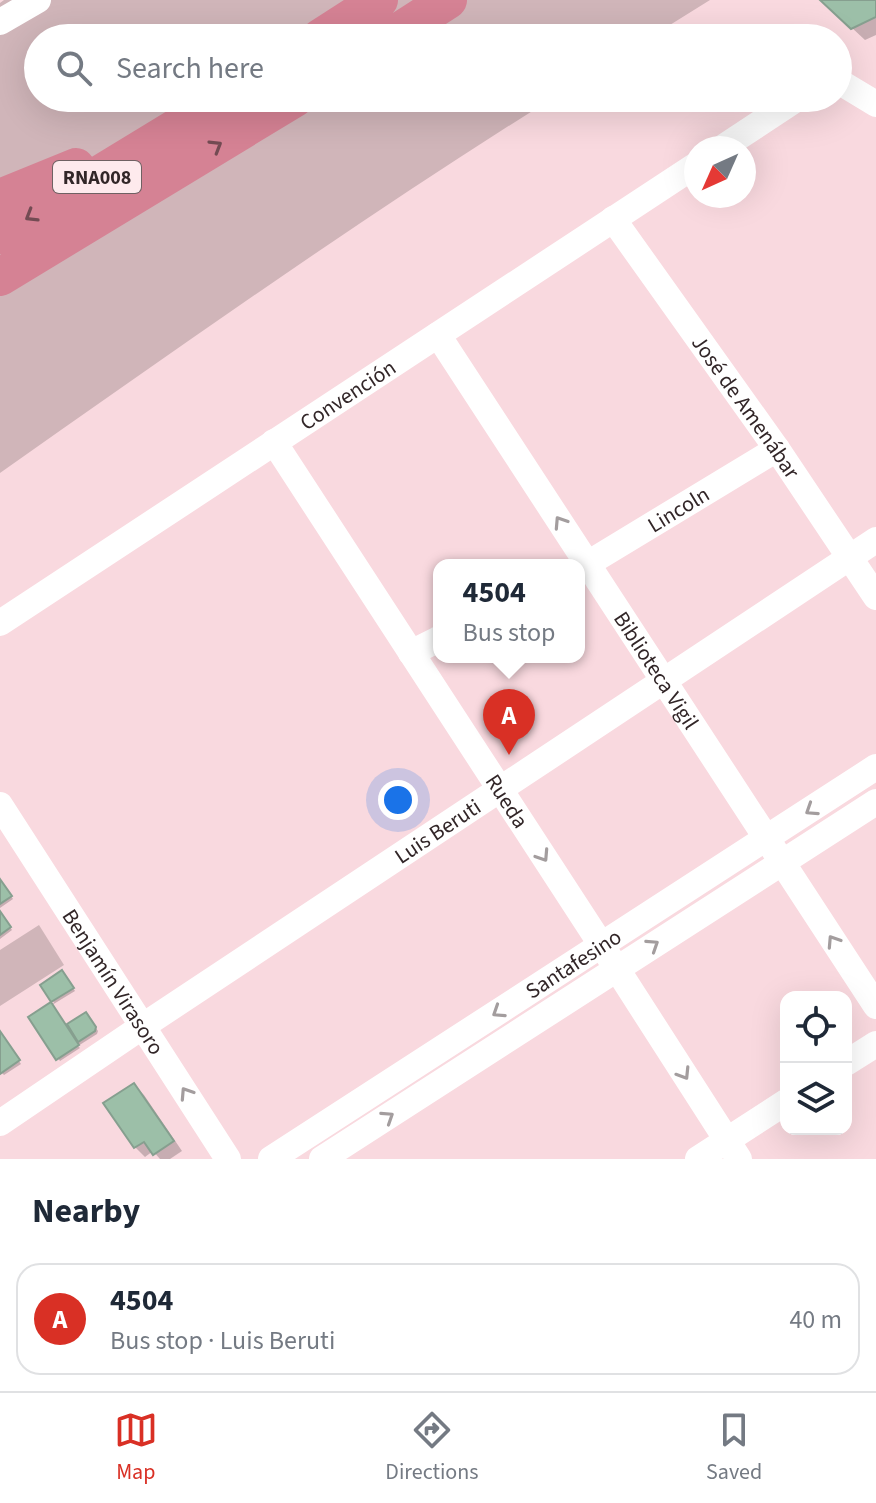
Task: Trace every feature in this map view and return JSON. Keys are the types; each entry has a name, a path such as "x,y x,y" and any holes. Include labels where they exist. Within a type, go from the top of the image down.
{"highway":[{"path":"342,24 379,0"},
{"path":"411,24 448,0"},
{"name":"RNA008","path":"0,235 203,112"},
{"name":"RNA008","path":"0,277 272,112"},
{"name":"RNA008","path":"0,198 193,118"},
{"path":"0,297 151,185"}],"street":[{"path":"0,22 38,0"},
{"path":"852,89 876,104"},
{"path":"740,136 777,112"},
{"name":"Convención","path":"0,623 684,173"},
{"name":"José de Amenábar","path":"613,219 777,449 876,597"},
{"name":"Biblioteca Vigil","path":"438,335 579,559"},
{"name":"Rueda","path":"274,442 732,1150"},
{"name":"Lincoln","path":"585,566 777,449"},
{"name":"Luis Beruti","path":"0,1123 876,540"},
{"name":"Biblioteca Vigil","path":"585,568 664,681 876,1006"},
{"path":"411,653 433,642"},
{"name":"Santafesino","path":"271,1159 876,767"},
{"name":"Santafesino","path":"322,1159 876,802"},
{"name":"Benjamín Virasoro","path":"0,805 225,1158"},
{"path":"852,1059 876,1044"},
{"path":"698,1159 732,1150 780,1107"}],"shaded area":[{"path":"4,0 710,0 671,24 24,24 24,112 531,112 343,235 0,473 0,3"},
{"path":"39,925 64,965 0,1006 0,950"}],"building":[{"path":"820,0 876,0 876,17 852,29 852,24 846,24"},
{"path":"0,879 12,896 0,904"},
{"path":"0,911 11,927 0,935"},
{"path":"62,970 74,988 51,1002 40,985"},
{"path":"51,1002 79,1045 56,1060 28,1017"},
{"path":"86,1012 96,1027 95,1031 78,1042 67,1024"},
{"path":"0,1031 20,1060 0,1074"},
{"path":"134,1083 174,1141 153,1155 144,1142 134,1148 103,1103"}],"place":[{"name":"4504","path":"509,755"}]}
